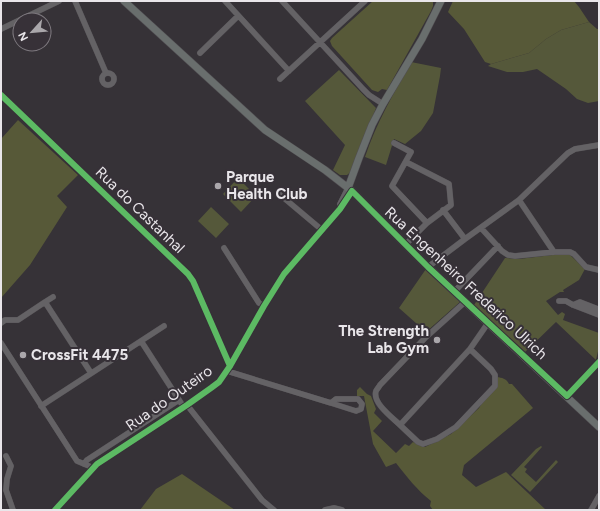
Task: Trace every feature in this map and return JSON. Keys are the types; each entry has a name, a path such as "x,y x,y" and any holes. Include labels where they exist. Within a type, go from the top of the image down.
{"main road":[{"name":"Rua Engenheiro Frederico Ulrich","path":"124,1 261,126 325,170 350,190 454,292 599,427"},
{"path":"435,13 436,1"},
{"path":"350,190 353,176 372,125 422,38 441,1"},
{"path":"350,190 359,173 364,147"},
{"path":"341,182 353,176"}],"street":[{"path":"1,29 59,1"},
{"path":"75,1 106,73"},
{"path":"225,1 288,71"},
{"path":"282,1 363,90 383,104"},
{"path":"280,79 365,1"},
{"path":"200,52 238,16"},
{"name":"Rua do Castanhal","path":"1,95 188,274 193,281 229,368"},
{"path":"394,143 411,152 392,186 427,223"},
{"path":"428,267 519,200 568,153 575,149 599,145"},
{"path":"405,245 427,223 451,205 449,184 406,162"},
{"name":"Rua do Outeiro","path":"55,510 92,469 105,458 219,382 229,368 284,274 340,209 350,190"},
{"path":"278,193 322,230"},
{"path":"519,200 554,252"},
{"path":"443,210 465,239"},
{"path":"481,228 502,251 508,255 515,256 570,252 586,266 599,270"},
{"path":"454,292 498,246"},
{"path":"224,248 259,303 264,306"},
{"path":"1,323 5,320 18,320 53,297"},
{"path":"559,301 566,301 599,315"},
{"path":"45,302 91,373"},
{"path":"465,302 425,338 376,392 376,397 379,404 384,410 418,442 423,444 456,427 494,386 495,376 491,369 470,349"},
{"path":"573,305 580,302 598,309 599,311"},
{"path":"400,425 470,349 488,323"},
{"path":"41,406 164,326"},
{"path":"141,341 179,400"},
{"path":"1,343 77,461 89,466 92,469"},
{"path":"567,396 599,362"},
{"path":"229,368 331,403 356,411 361,409 362,404 358,400 336,399 331,403"},
{"name":"Rua do Outeiro","path":"84,464 86,460 179,400 185,406"},
{"path":"185,406 262,500 274,510"},
{"path":"6,456 11,466 7,479 6,490 13,510"},
{"path":"591,510 599,496"},
{"path":"325,510 334,508 342,510"}],"green space":[{"path":"373,1 433,1 431,11 387,90 382,89 378,92 372,90 332,46 330,41"},
{"path":"453,1 574,1 589,22 561,30 546,39 529,53 491,64 485,62 464,29 448,12"},
{"path":"589,22 599,29 599,101 588,103 577,99 566,89 537,69 523,72 507,72 488,66 529,53 546,39 561,30"},
{"path":"411,62 441,68 433,113 421,131 405,144 394,139 386,165 365,157 380,120"},
{"path":"339,70 376,108 352,171 347,175 340,175 333,170 345,145 305,101"},
{"path":"18,120 78,175 57,196 67,207 30,265 1,298 1,139"},
{"path":"238,178 256,196 241,212 223,194"},
{"path":"211,207 229,224 216,238 198,221"},
{"path":"560,254 570,255 585,269 579,280 563,290 564,292 560,292 546,301 558,315 562,312 565,314 563,320 599,333 599,347 596,360 556,322 525,352 474,305 505,258 519,259"},
{"path":"426,269 461,301 426,332 399,308"},
{"path":"497,377 504,379 509,384 512,384 533,408 464,465 462,475 476,487 506,472 546,510 433,510 430,506 431,501 417,488 396,463 386,467 373,444 364,396 357,396 357,390 360,387 371,396 376,409 374,413 382,421 373,431 396,453 405,444 409,446 413,442 425,447 451,434 479,408"},
{"path":"541,446 542,447 524,467 527,469 525,472 536,482 556,460 558,462 530,492 511,475 536,449"},
{"path":"182,474 235,510 140,510 156,489"}],"cycle path":[{"path":"1,95 188,274 193,281 230,366"},
{"path":"55,510 97,464 187,405 219,382 284,274 340,209 352,191 428,267 567,396 599,362"}],"place":[{"name":"Parque Health Club","path":"218,186"},
{"name":"The Strength Lab Gym","path":"437,340"},
{"name":"CrossFit 4475","path":"23,355"}]}
